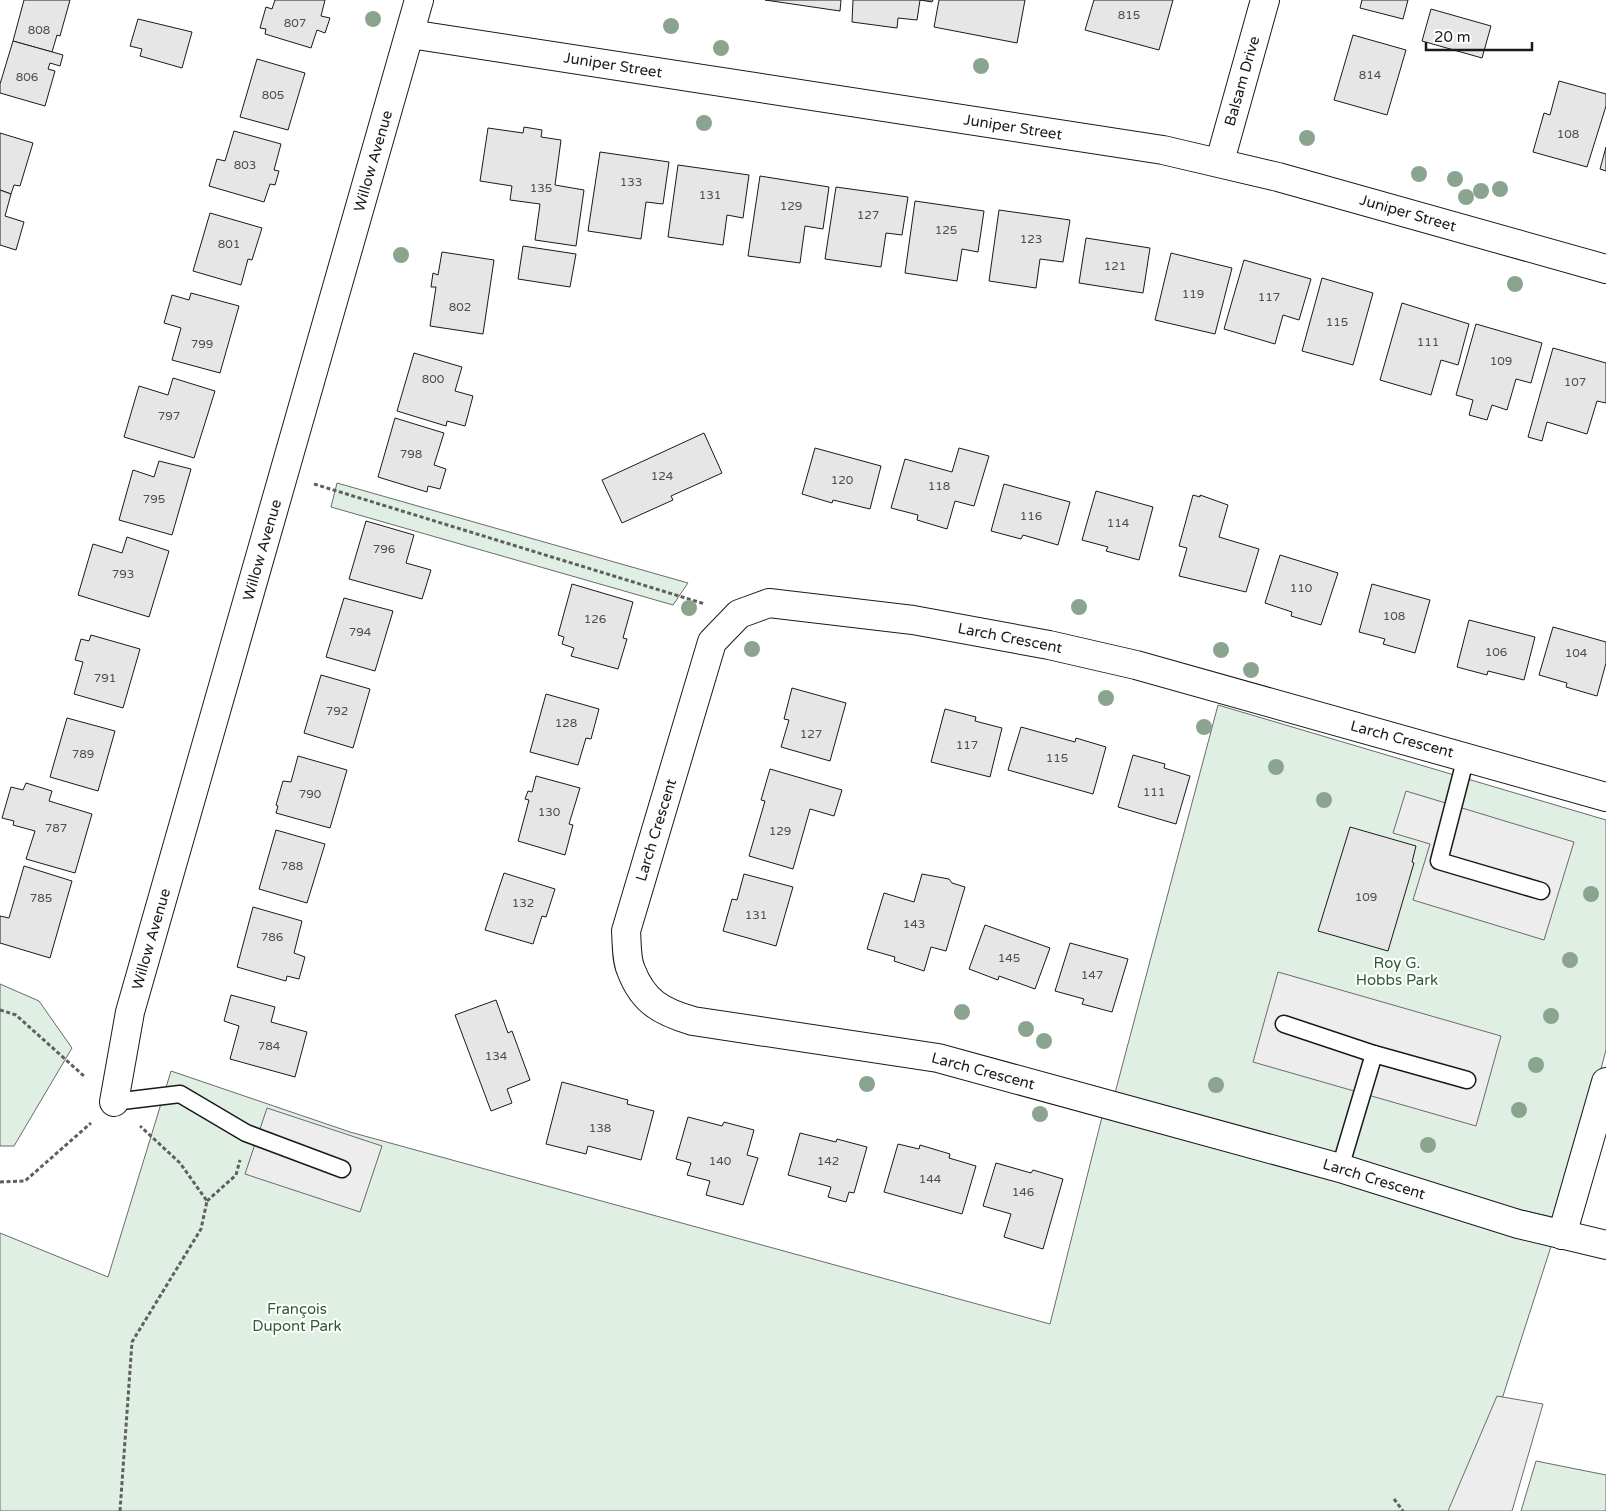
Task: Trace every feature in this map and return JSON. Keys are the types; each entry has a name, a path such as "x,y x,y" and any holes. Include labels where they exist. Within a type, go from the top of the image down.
{"street":[{"name":"Willow Avenue","path":"114,1102 130,1012 419,0"},
{"name":"Balsam Drive","path":"1220,162 1265,0"},
{"name":"Juniper Street","path":"410,34 1163,150 1220,162 1606,269"},
{"name":"Larch Crescent","path":"1606,797 1136,665 1050,645 913,620 769,604 739,614 712,642 626,931 630,969 648,999 668,1014 693,1021 938,1058 1340,1168 1518,1224 1606,1246"},
{"path":"1562,1235 1606,1082"}],"lane":[{"path":"1466,757 1439,861 1541,891"},
{"path":"1284,1024 1374,1054 1467,1080"},
{"path":"1340,1168 1374,1054"},
{"path":"114,1102 180,1094 246,1133 342,1169"}],"path":[{"path":"284,474 739,614"},
{"path":"0,1010 16,1015 114,1102 180,1164 207,1201"},
{"path":"0,1182 25,1182 114,1102"},
{"path":"120,1511 132,1342 201,1229 207,1201 236,1175 246,1133"},
{"path":"1394,1500 1402,1511"}],"green space":[{"path":"337,483 688,583 673,605 331,507"},
{"name":"Roy G. Hobbs Park","path":"1218,705 1606,820 1606,1050 1561,1219 1340,1168 1115,1093"},
{"path":"0,984 39,1001 72,1048 14,1146 0,1146"},
{"name":"François Dupont Park","path":"171,1071 350,1132 1050,1324 1104,1109 1555,1234 1466,1511 0,1511 0,1233 108,1277"},
{"path":"1536,1461 1606,1475 1606,1511 1521,1511"}],"shaded area":[{"path":"1406,791 1574,842 1544,940 1413,900 1430,844 1393,833"},
{"path":"1278,972 1501,1036 1476,1126 1253,1062"},
{"path":"267,1108 382,1146 360,1212 245,1174"},
{"path":"1497,1396 1543,1404 1512,1511 1448,1511"}],"building":[{"path":"24,0 70,0 60,36 57,35 52,52 13,41"},
{"path":"275,0 325,0 321,16 330,18 325,33 317,30 311,48 265,34 266,29 260,28 266,7 272,9"},
{"path":"765,0 841,0 840,11"},
{"path":"853,0 920,0 917,20 898,18 897,28 852,22"},
{"path":"939,0 1025,0 1017,43 934,27"},
{"path":"1094,0 1173,0 1159,50 1085,30"},
{"path":"1362,0 1408,0 1403,19 1360,8"},
{"path":"1431,9 1491,26 1482,58 1422,41"},
{"path":"138,19 192,32 182,68 140,56 142,49 130,46"},
{"path":"1353,35 1406,50 1387,115 1334,100"},
{"path":"13,41 63,55 60,66 50,63 48,69 55,71 45,106 0,93 0,84"},
{"path":"257,59 305,73 288,130 240,117"},
{"path":"1559,81 1606,94 1606,106 1587,167 1533,152 1544,113 1550,115"},
{"path":"524,127 542,130 541,137 561,140 555,185 584,190 576,246 535,240 540,204 510,200 512,186 480,181 488,128 523,133"},
{"path":"234,131 281,144 274,170 279,171 275,185 270,184 264,202 209,186 217,159 225,161"},
{"path":"0,133 33,143 20,186 14,185 11,194 0,190"},
{"path":"1606,147 1606,171 1600,169"},
{"path":"600,152 669,162 663,204 646,202 641,239 588,231"},
{"path":"678,165 749,175 743,218 727,215 723,245 668,237"},
{"path":"760,176 829,187 823,229 805,226 800,263 748,256"},
{"path":"836,187 908,197 902,235 886,233 881,267 825,259"},
{"path":"0,190 11,194 5,216 24,222 16,250 0,245"},
{"path":"915,201 984,211 978,252 962,249 957,281 905,273"},
{"path":"999,210 1070,220 1063,262 1040,259 1036,288 989,281"},
{"path":"210,213 262,228 252,260 248,259 241,285 193,271"},
{"path":"1086,238 1150,248 1143,293 1079,283"},
{"path":"523,246 576,254 570,287 518,279"},
{"path":"442,252 494,260 483,334 430,326 436,287 431,287 433,273 438,275"},
{"path":"1171,253 1232,268 1215,334 1155,320"},
{"path":"1244,260 1311,279 1299,320 1283,315 1275,344 1224,329"},
{"path":"1322,278 1373,293 1353,365 1302,351"},
{"path":"191,293 239,306 220,373 172,360 181,328 164,323 172,295 189,300"},
{"path":"1402,303 1469,324 1458,365 1441,360 1431,395 1380,380"},
{"path":"1476,324 1542,343 1531,383 1516,379 1507,410 1492,405 1487,420 1469,415 1473,400 1456,395"},
{"path":"1553,348 1606,363 1606,403 1597,401 1587,434 1547,422 1542,441 1528,437"},
{"path":"414,353 462,367 455,391 473,396 465,426 447,421 446,426 397,411"},
{"path":"173,378 215,391 194,458 124,437 139,386 168,395"},
{"path":"395,418 444,433 434,465 446,469 440,489 428,486 427,492 378,477"},
{"path":"704,433 722,473 671,496 673,500 622,523 602,480"},
{"path":"815,448 881,466 870,509 833,500 832,503 802,494"},
{"path":"959,448 989,456 974,506 955,501 947,529 917,520 918,515 891,508 905,459 952,472"},
{"path":"159,461 191,469 172,535 119,520 133,470 154,477"},
{"path":"1004,484 1070,502 1058,545 1023,535 1021,539 991,531"},
{"path":"1096,491 1153,507 1139,560 1106,551 1108,547 1082,540"},
{"path":"1193,495 1200,497 1200,495 1228,505 1219,537 1259,549 1246,592 1179,576 1187,548 1179,546"},
{"path":"366,521 414,535 406,563 431,570 422,599 349,579"},
{"path":"127,537 169,551 149,617 78,595 93,544 122,553"},
{"path":"1280,555 1338,573 1321,625 1291,616 1292,612 1265,603"},
{"path":"572,584 633,602 623,638 627,639 618,669 571,656 574,648 562,644 564,637 558,635"},
{"path":"1372,584 1430,600 1415,653 1383,644 1385,639 1359,632"},
{"path":"344,598 393,611 375,671 326,657"},
{"path":"1469,620 1535,637 1524,680 1488,671 1487,675 1457,667"},
{"path":"1553,627 1606,642 1606,663 1597,696 1566,687 1567,683 1539,675"},
{"path":"91,635 140,649 123,708 74,694 83,662 75,660 81,639 89,641"},
{"path":"321,675 370,689 353,748 304,733"},
{"path":"792,688 846,703 830,761 781,747 789,720 784,719"},
{"path":"546,694 599,709 591,739 586,738 578,765 530,752"},
{"path":"945,709 976,717 975,721 1002,728 990,777 931,762"},
{"path":"67,718 115,731 98,791 50,777"},
{"path":"1021,727 1075,742 1076,738 1106,747 1093,794 1008,770"},
{"path":"1133,755 1165,764 1164,768 1190,776 1176,824 1118,807"},
{"path":"298,756 347,770 330,828 276,813 278,806 276,805 283,781 291,782"},
{"path":"770,769 842,790 834,816 810,809 793,869 749,856 765,801 761,800"},
{"path":"536,776 580,788 569,824 573,825 565,855 518,841 529,800 525,799 528,791 532,792"},
{"path":"26,783 52,791 49,801 92,814 75,873 26,859 35,831 13,825 14,821 2,818 11,787 23,790"},
{"path":"1350,827 1416,846 1412,862 1414,863 1388,951 1318,931"},
{"path":"276,830 325,844 307,903 259,889"},
{"path":"24,866 72,881 50,958 0,943 0,916 9,918"},
{"path":"504,873 555,889 546,917 542,916 533,944 485,930"},
{"path":"744,874 793,887 776,946 723,931 732,899 737,900"},
{"path":"922,874 949,879 952,883 965,887 946,951 931,947 924,971 894,961 895,957 867,949 884,893 914,902"},
{"path":"253,907 302,921 294,953 305,957 299,979 287,976 286,981 237,967"},
{"path":"985,925 1050,948 1035,989 999,976 998,980 969,969"},
{"path":"1070,943 1128,959 1112,1012 1082,1004 1084,999 1055,991"},
{"path":"231,995 275,1007 271,1022 307,1032 295,1077 230,1059 239,1026 224,1021"},
{"path":"496,1000 508,1033 512,1031 530,1080 507,1089 512,1103 491,1111 455,1015"},
{"path":"562,1082 628,1100 627,1104 654,1111 641,1160 588,1146 586,1154 546,1144"},
{"path":"688,1117 722,1126 724,1122 754,1130 747,1155 758,1158 743,1205 706,1195 710,1181 687,1175 691,1163 676,1159"},
{"path":"800,1133 836,1142 837,1139 867,1147 854,1193 849,1192 846,1202 828,1197 831,1187 788,1175"},
{"path":"898,1144 919,1149 920,1145 950,1154 949,1158 976,1166 962,1214 884,1192"},
{"path":"996,1163 1031,1173 1033,1170 1063,1179 1043,1249 1004,1237 1011,1214 983,1206"}]}
